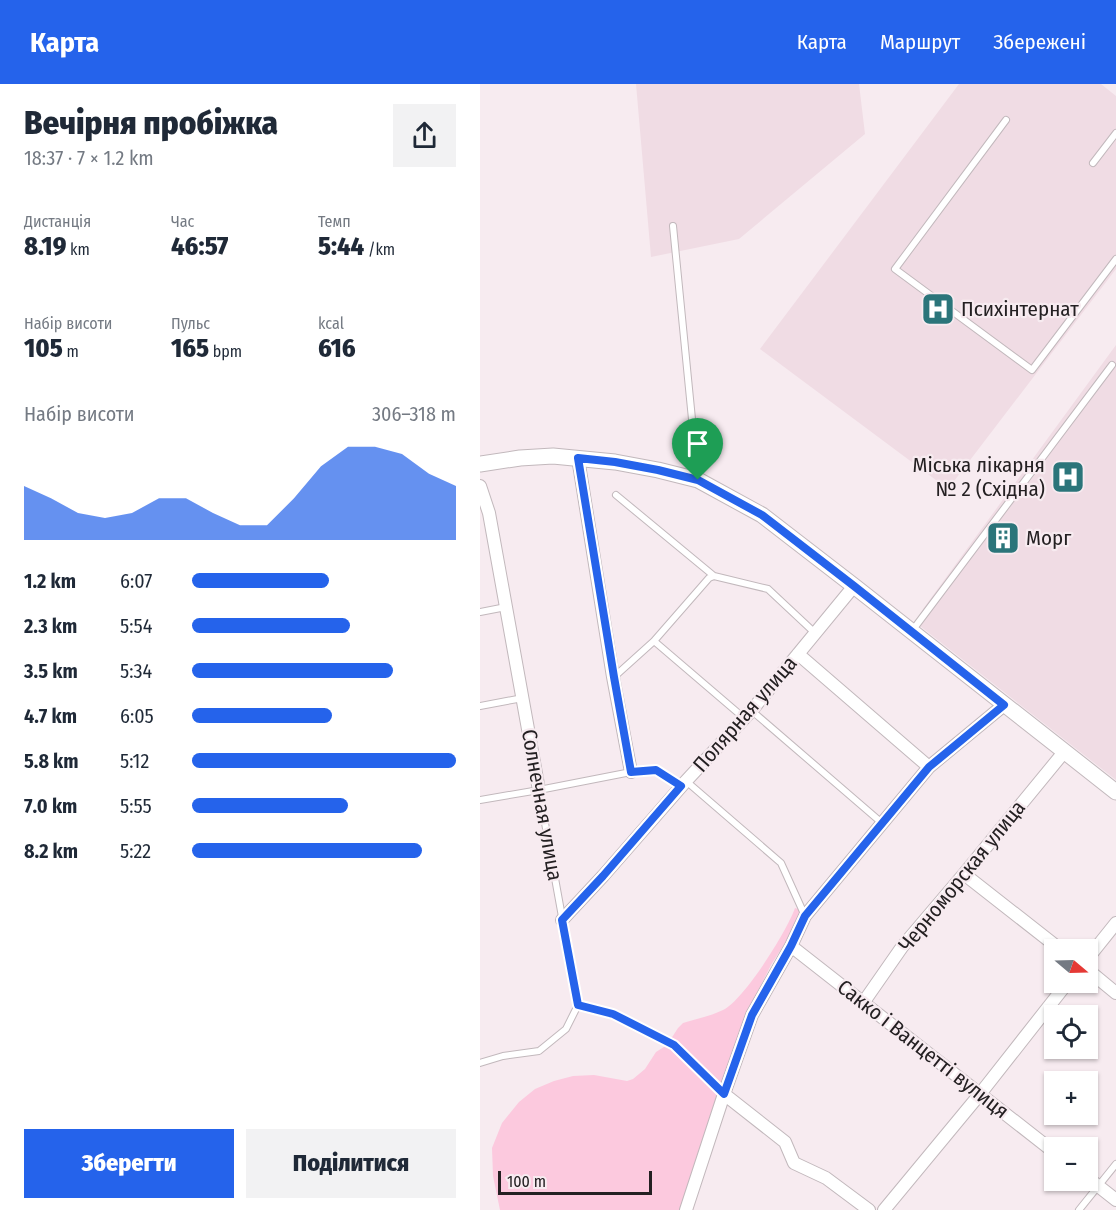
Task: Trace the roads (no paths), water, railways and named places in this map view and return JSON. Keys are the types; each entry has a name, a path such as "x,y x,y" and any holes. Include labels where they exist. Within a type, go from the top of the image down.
{"street":[{"path":"480,464 553,456 615,462 698,480 762,515 1116,792"},
{"path":"578,458 631,772"},
{"name":"Солнечная улица","path":"480,486 489,513 539,790"},
{"name":"Полярная улица","path":"562,920 748,714 854,586"},
{"path":"798,654 929,767"},
{"path":"686,1210 752,1015 791,946 805,916 929,767 1004,705"},
{"name":"Черноморская улица","path":"863,1003 902,947 1064,752"},
{"path":"964,873 1047,939"},
{"path":"1098,946 1116,923"},
{"name":"Сакко і Ванцетті вулиця","path":"791,946 1044,1144"},
{"path":"1098,978 1116,993"},
{"path":"884,1210 1059,993"},
{"path":"724,1094 786,1142 794,1163 826,1179 869,1210"},
{"path":"1098,1186 1116,1200"}],"lane":[{"path":"1006,120 895,269 1032,370 1116,259"},
{"path":"1093,163 1116,133"},
{"path":"673,226 698,480"},
{"path":"912,631 1112,365"},
{"path":"616,495 714,576 768,589 816,633"},
{"path":"614,677 654,641 708,578 714,576"},
{"path":"480,612 506,607"},
{"path":"654,641 882,823"},
{"path":"480,706 523,698"},
{"path":"480,800 631,772 656,770 683,784 781,863 805,916"},
{"name":"Солнечная улица","path":"539,790 578,1005"},
{"path":"480,1063 503,1056 539,1051 566,1029 578,1005 613,1014 674,1045 724,1094"},
{"path":"1098,1186 1116,1164"},
{"path":"1079,1210 1094,1191"}],"place":[{"name":"Психінтернат","path":"938,309"},
{"name":"Міська лікарня № 2 (Східна)","path":"1068,477"},
{"name":"Морг","path":"1003,538"}]}
